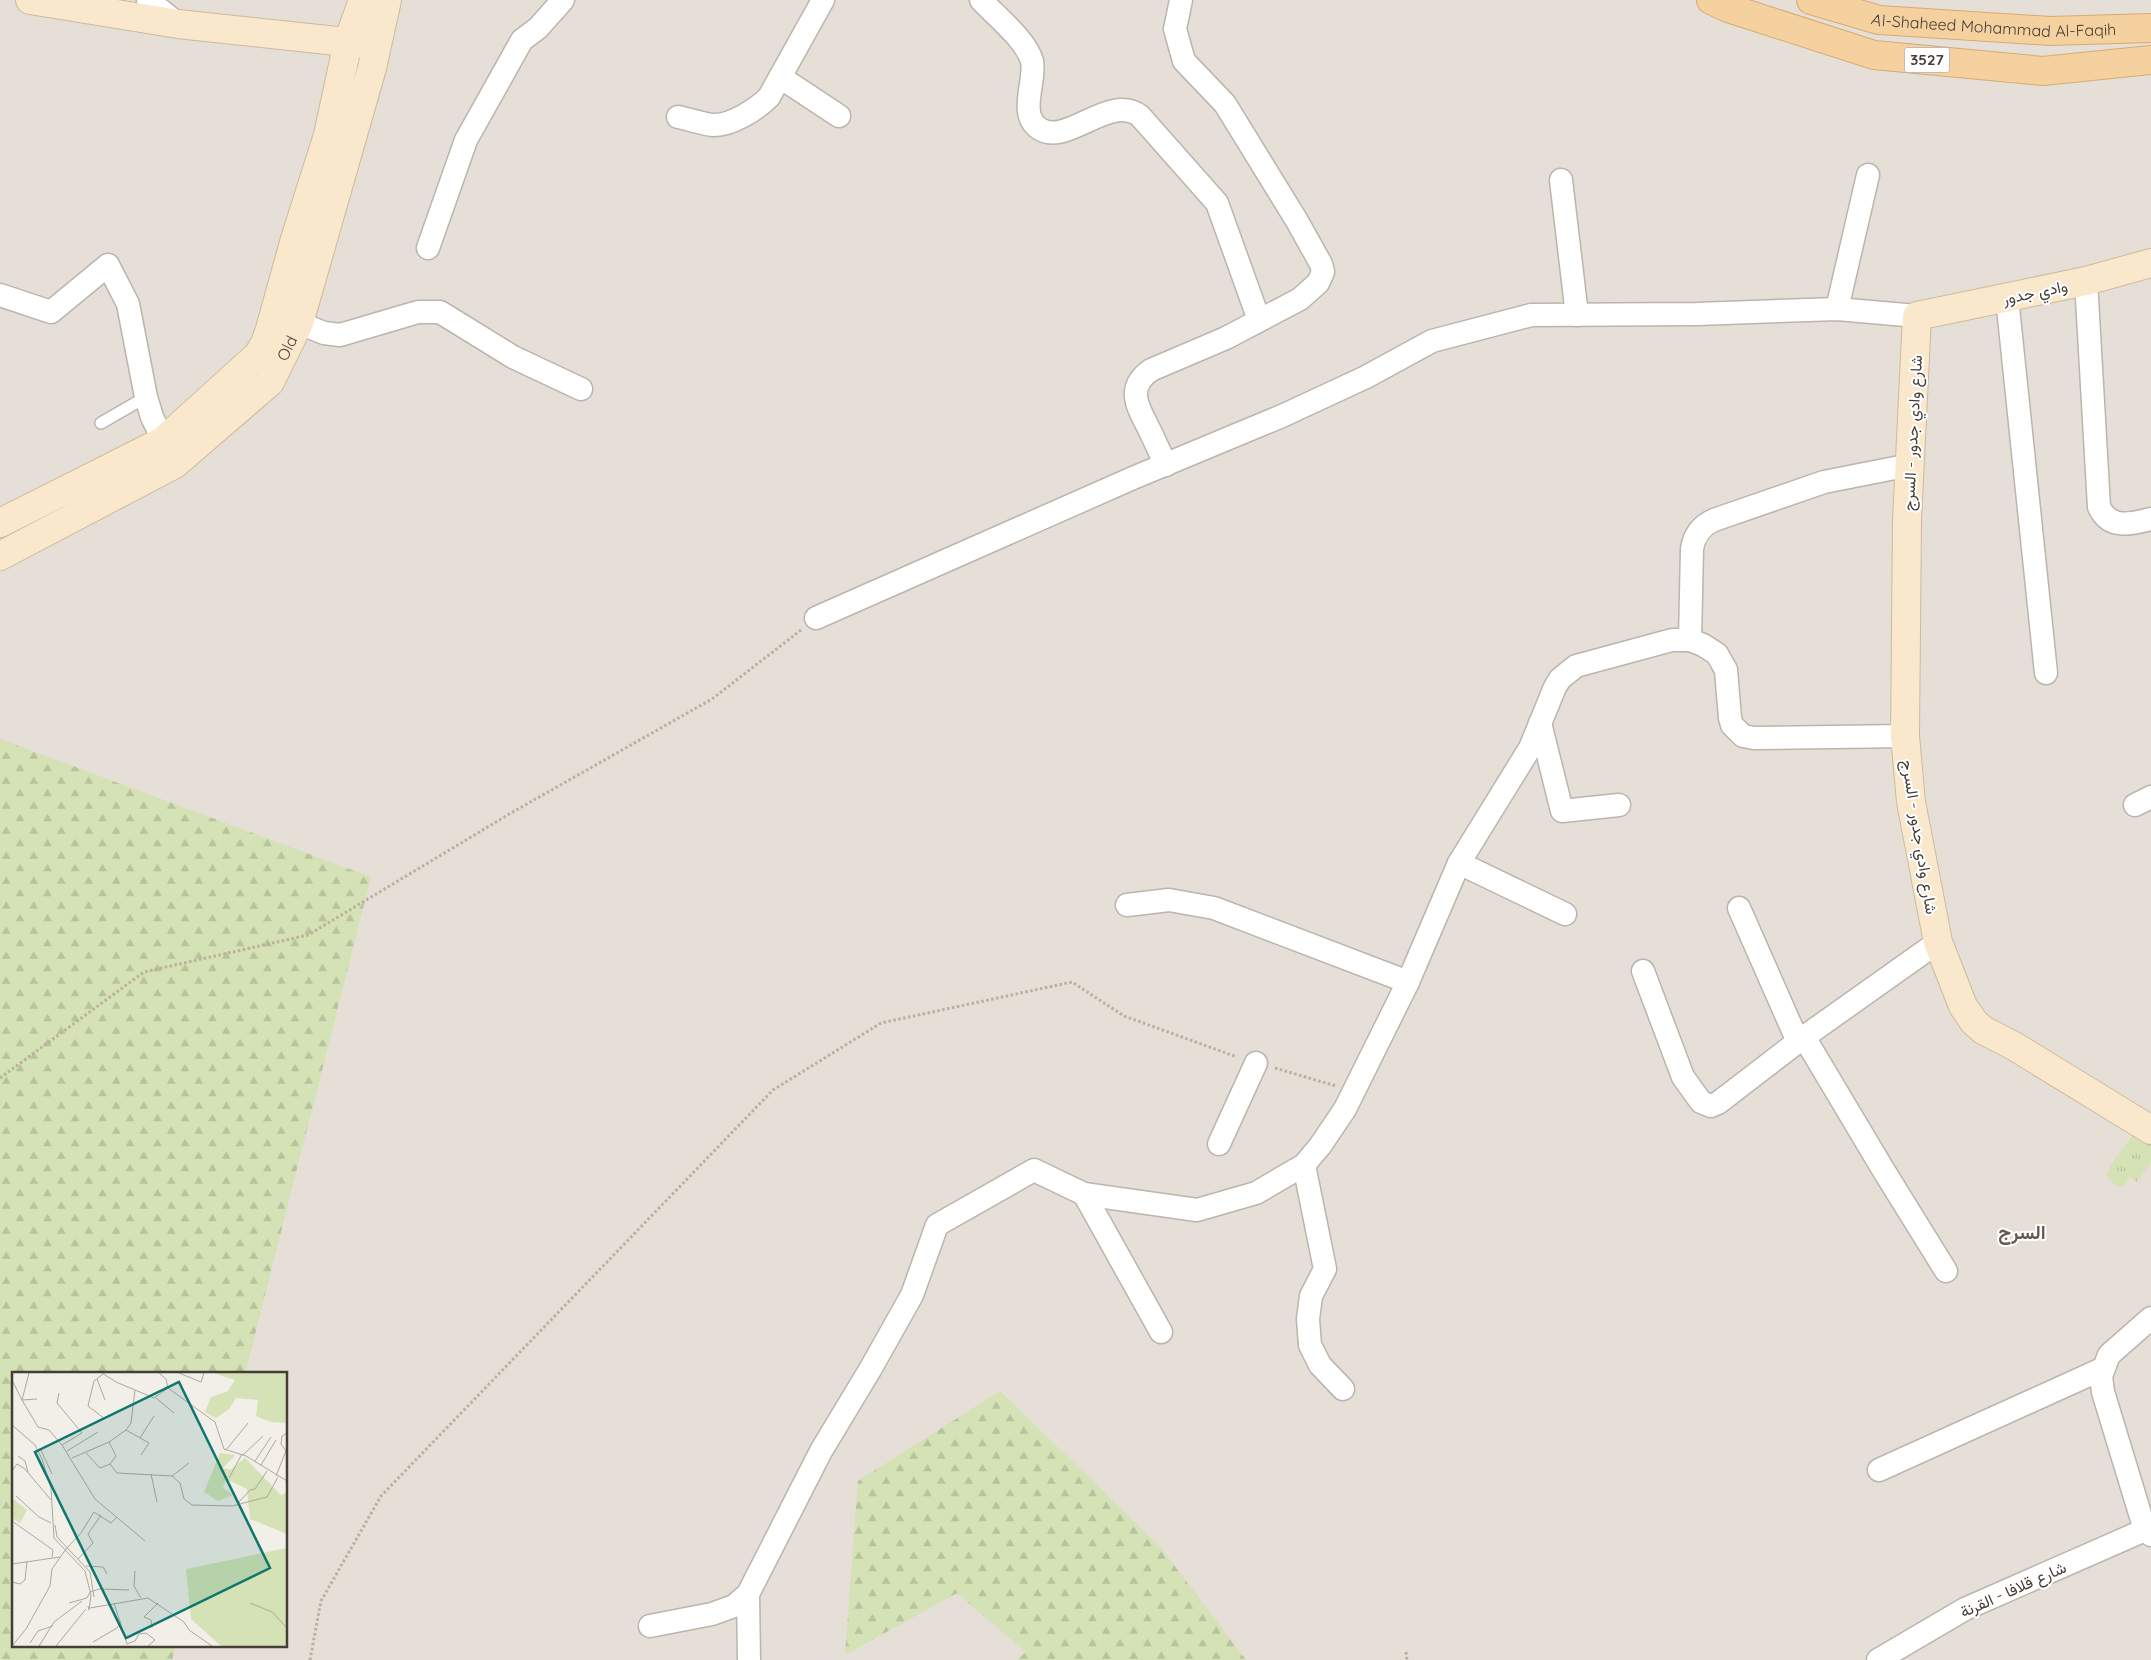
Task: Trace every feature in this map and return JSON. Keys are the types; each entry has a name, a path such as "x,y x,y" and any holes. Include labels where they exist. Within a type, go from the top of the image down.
{"main road":[{"name":"3527","path":"1711,0 1728,8 1874,55 2043,71 2151,60"},
{"name":"Al-Shaheed Mohammad Al-Faqih","path":"1811,0 1879,20 2050,31 2151,28"}],"street":[{"path":"30,0 178,24 376,46"},
{"path":"148,0 178,24"},
{"name":"Old","path":"0,524 169,452 258,354 265,343 328,135 348,42 363,0"},
{"name":"Old","path":"0,556 169,452 270,382 300,323 372,68 387,0"},
{"path":"428,248 466,140 522,40 538,28 563,0"},
{"path":"678,117 714,125 746,114 762,104 769,96 823,0"},
{"path":"981,0 1021,42 1031,59 1033,77 1028,110 1035,126 1045,131 1056,132 1119,109 1134,112 1142,118 1217,203 1259,320"},
{"path":"1166,464 1137,405 1135,394 1141,378 1151,370 1226,338 1300,299 1320,280 1323,272 1322,266 1297,220 1225,104 1184,61 1175,29 1181,0"},
{"path":"780,77 838,116"},
{"path":"1837,309 1868,175"},
{"path":"1561,180 1577,315"},
{"name":"وادي جدور","path":"1917,316 2086,281 2151,263"},
{"path":"0,295 51,312 108,265 128,304 146,397 152,416 169,452"},
{"path":"2086,281 2099,507 2106,517 2120,524 2151,519"},
{"path":"2007,298 2046,673"},
{"path":"816,618 1166,464 1282,416 1366,377 1432,341 1531,315 1697,314 1837,309 1917,316"},
{"path":"300,323 324,334 340,335 418,312 440,312 513,357 581,389"},
{"name":"شارع وادي جدور - السرج","path":"1917,316 1910,465 1905,736 1911,802 1938,942 1963,1006 1974,1022 1983,1030 2014,1046 2151,1130"},
{"path":"1690,640 1692,548 1695,536 1703,526 1714,520 1824,482 1910,465"},
{"path":"650,1626 712,1614 734,1606 748,1594 821,1451 872,1368 912,1295 936,1224 1034,1170 1084,1194 1197,1210 1256,1193 1304,1165 1320,1146 1345,1108 1408,982 1459,863 1530,748 1560,679 1576,666 1668,641 1690,640 1712,651 1722,662 1728,678 1731,722 1734,728 1743,736 1754,738 1905,736"},
{"path":"1540,723 1562,811 1619,805"},
{"path":"1459,863 1565,914"},
{"path":"1127,905 1169,900 1214,908 1408,982"},
{"path":"1740,908 1801,1039 1946,1271"},
{"path":"1643,971 1683,1077 1701,1102 1706,1105 1718,1103 1801,1039 1938,942"},
{"path":"1219,1144 1256,1063"},
{"path":"1304,1165 1326,1268 1312,1296 1308,1319 1310,1345 1320,1366 1343,1389"},
{"path":"1084,1194 1161,1332"},
{"path":"2148,1532 2103,1392 2101,1376 2102,1369 2114,1350 2151,1318"},
{"path":"1880,1470 2102,1369"},
{"name":"شارع قلافا - القرنة","path":"1878,1660 1965,1609 2148,1532"},
{"path":"748,1594 749,1660"}],"lane":[{"path":"101,423 146,397"}],"path":[{"path":"0,1078 144,972 308,935 511,813 712,699 816,618"},
{"path":"310,1660 321,1601 381,1496 773,1090 881,1023 1072,982 1124,1016 1256,1063 1353,1091"},
{"path":"1406,1652 1407,1660"}],"shaded area":[{"path":"0,0 2151,0 2151,1660 0,1660"}],"green space":[{"path":"0,739 371,877 246,1372 12,1372 12,1648 175,1648 172,1660 0,1660"},
{"path":"2139,1127 2151,1134 2151,1163 2137,1182 2129,1177 2123,1187 2115,1185 2106,1175 2112,1163"},
{"path":"1000,1391 1161,1548 1246,1660 1017,1660 1026,1652 957,1593 845,1655 858,1481"}],"district":[{"name":"السرج","path":"2022,1232"}]}
